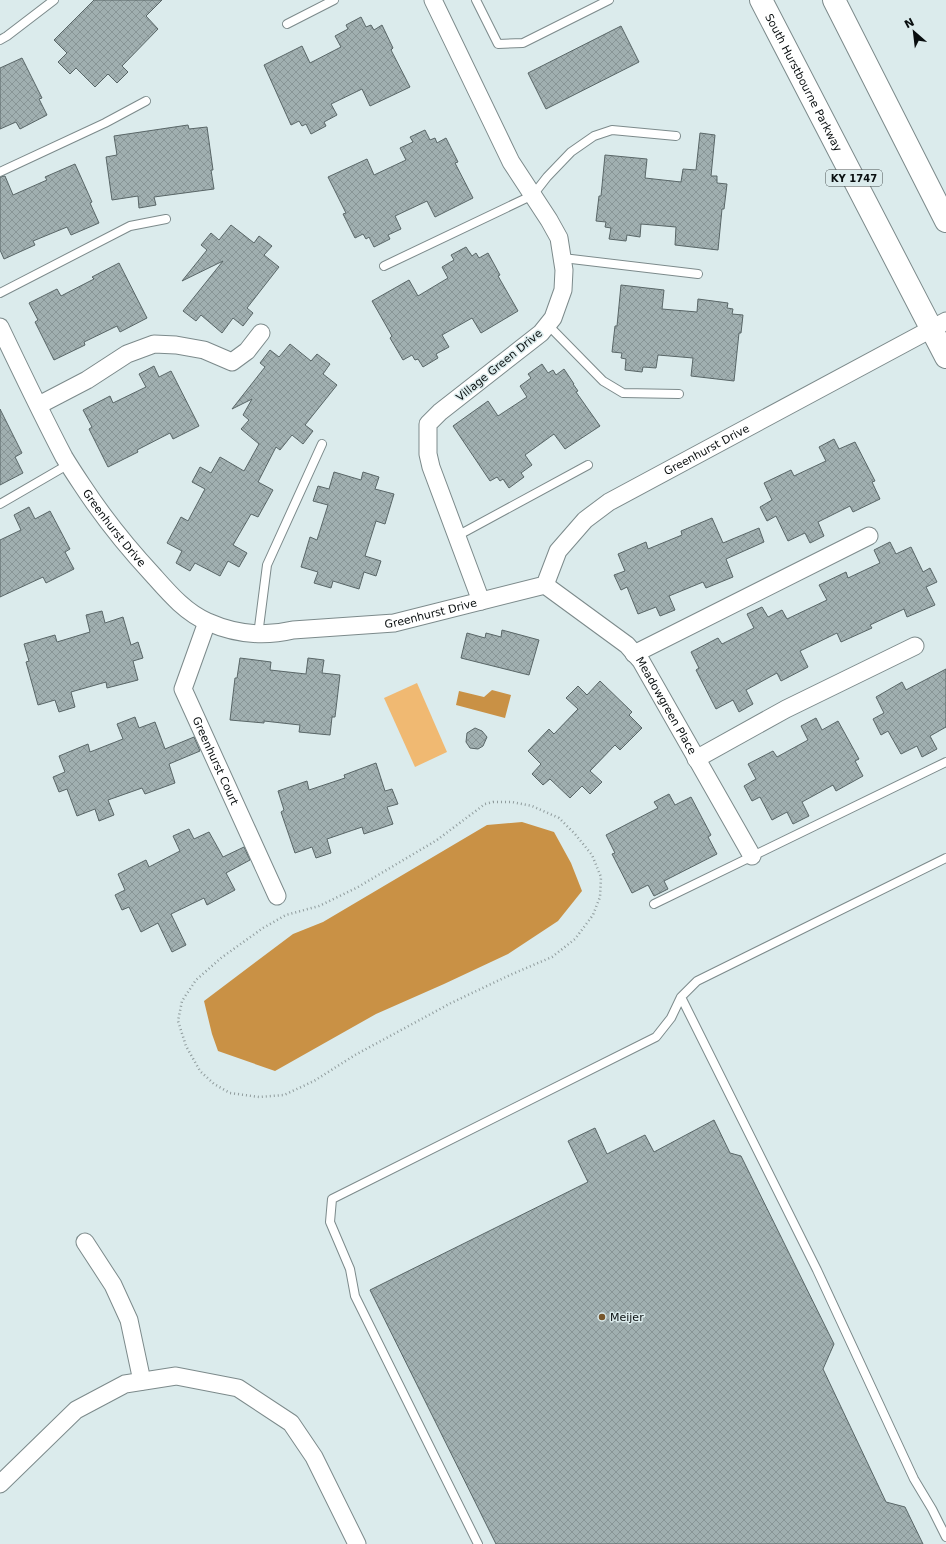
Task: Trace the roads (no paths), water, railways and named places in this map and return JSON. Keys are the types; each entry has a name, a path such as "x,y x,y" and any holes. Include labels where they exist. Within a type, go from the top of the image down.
{"main road":[{"name":"South Hurstbourne Parkway","path":"761,0 939,325 946,357"},
{"path":"834,0 946,222"}],"street":[{"name":"Village Green Drive","path":"433,0 511,162 559,238 564,270 563,290 553,318 541,333 440,412 428,424 428,454 431,467 482,601"},
{"name":"Greenhurst Drive","path":"0,327 69,464 97,508 134,555 173,597 194,614 207,622 233,631 258,634 394,623 545,585 558,551 585,520 609,502 939,325"},
{"path":"39,406 87,380 126,354 154,344 176,345 204,350 232,362 247,351 261,333"},
{"path":"634,654 869,536"},
{"name":"Meadowgreen Place","path":"545,585 627,645 641,661 752,856"},
{"name":"Greenhurst Court","path":"207,622 183,689 277,896"},
{"path":"696,759 786,709 915,646"},
{"path":"85,1242 112,1285 129,1320 142,1381"},
{"path":"0,1484 76,1410 125,1384 176,1376 238,1388 291,1423 314,1456 357,1544"}],"lane":[{"path":"0,40 54,0"},
{"path":"287,24 334,0"},
{"path":"476,0 498,44 522,43 605,1"},
{"path":"0,172 105,123 146,101"},
{"path":"384,266 533,195 547,177 571,152 594,136 612,130 676,136"},
{"path":"0,293 130,226 166,219"},
{"path":"563,258 698,274"},
{"path":"548,325 604,381 623,393 679,394"},
{"path":"258,634 266,565 322,444"},
{"path":"0,504 69,464"},
{"path":"457,536 588,465"},
{"path":"654,904 946,762"},
{"path":"478,1544 355,1296 350,1269 330,1222 332,1199 656,1037 671,1018 681,997 698,981 946,858"},
{"path":"681,997 826,1289 914,1479 932,1509 946,1537"}],"place":[{"name":"Meijer","path":"602,1317"}]}
